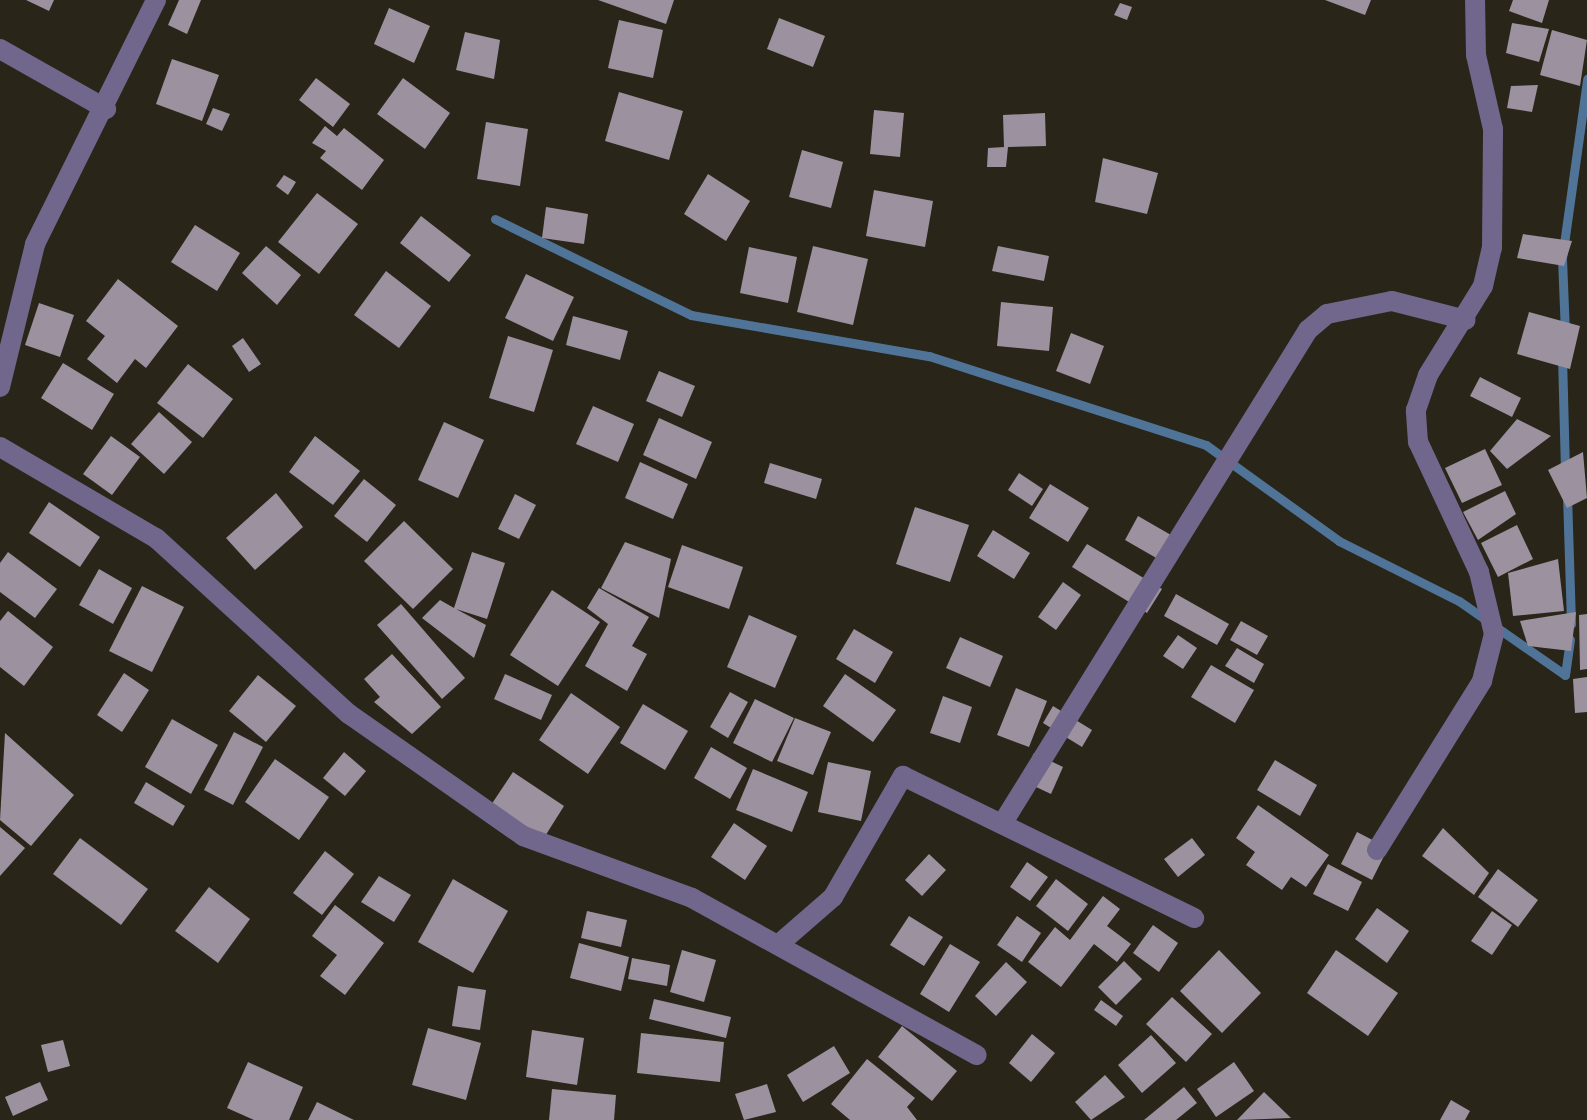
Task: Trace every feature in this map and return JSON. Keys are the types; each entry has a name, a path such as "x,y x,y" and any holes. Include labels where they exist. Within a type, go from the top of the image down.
{"street":[{"path":"0,387 22,278 156,0"},
{"path":"1377,850 1489,661 1486,594 1418,442 1416,410 1428,375 1466,320 1483,286 1498,207 1475,0"},
{"path":"0,49 106,109"},
{"path":"1002,824 1308,330 1327,314 1392,301 1466,320"},
{"path":"0,447 156,538 349,714 523,836 692,898 976,1055"},
{"path":"779,944 833,897 903,776 1194,918"}],"building":[{"path":"26,0 54,0 49,11"},
{"path":"179,0 201,0 187,34 168,25"},
{"path":"598,0 674,0 666,24"},
{"path":"1325,0 1371,0 1365,15"},
{"path":"1513,0 1549,0 1542,23 1509,11"},
{"path":"1120,3 1132,7 1127,20 1114,15"},
{"path":"389,8 430,26 414,63 374,44"},
{"path":"779,18 825,36 813,67 767,49"},
{"path":"619,20 663,30 653,78 608,68"},
{"path":"1512,23 1549,29 1539,62 1506,53"},
{"path":"1552,30 1587,40 1580,86 1540,75"},
{"path":"465,32 500,40 494,79 456,70"},
{"path":"172,59 219,75 202,121 156,104"},
{"path":"316,78 350,104 333,127 299,100"},
{"path":"403,78 450,113 425,149 377,114"},
{"path":"1538,85 1532,112 1507,108 1511,86"},
{"path":"619,92 683,111 669,160 605,141"},
{"path":"213,108 230,114 222,131 206,124"},
{"path":"874,110 904,113 900,157 870,154"},
{"path":"1045,113 1046,146 1008,147 1006,167 987,167 988,148 1004,147 1003,115"},
{"path":"486,122 528,129 520,186 477,179"},
{"path":"325,126 337,136 344,128 384,160 362,190 320,158 326,151 312,143"},
{"path":"802,150 843,162 831,208 789,197"},
{"path":"1103,158 1158,173 1147,214 1095,202"},
{"path":"708,174 750,201 726,241 684,214"},
{"path":"284,175 296,182 288,195 276,186"},
{"path":"874,190 933,201 925,247 866,236"},
{"path":"317,193 358,224 319,274 278,242"},
{"path":"546,207 588,214 584,244 542,238"},
{"path":"421,216 471,255 449,282 400,243"},
{"path":"195,225 240,253 217,291 171,262"},
{"path":"1523,234 1572,241 1564,266 1517,258"},
{"path":"266,246 301,275 277,305 242,273"},
{"path":"813,246 868,259 853,325 797,312"},
{"path":"998,246 1049,256 1044,281 992,271"},
{"path":"749,247 797,257 788,303 740,293"},
{"path":"386,271 431,306 399,348 354,315"},
{"path":"526,274 574,297 553,341 505,318"},
{"path":"118,279 178,326 146,368 135,359 117,383 87,359 105,336 86,321"},
{"path":"1001,302 1053,307 1049,351 997,346"},
{"path":"39,303 74,315 60,357 25,345"},
{"path":"1529,312 1580,326 1570,369 1517,354"},
{"path":"573,316 628,331 620,360 566,345"},
{"path":"1071,333 1104,346 1090,384 1056,371"},
{"path":"508,336 553,350 534,412 489,398"},
{"path":"243,338 261,364 249,372 232,346"},
{"path":"63,363 114,394 92,430 41,398"},
{"path":"188,364 233,399 203,438 157,403"},
{"path":"659,371 695,386 682,417 646,401"},
{"path":"1480,377 1521,398 1512,417 1470,396"},
{"path":"593,406 634,424 618,462 576,444"},
{"path":"159,412 192,442 164,474 131,444"},
{"path":"659,418 712,442 696,479 643,455"},
{"path":"1517,419 1551,436 1507,469 1490,451"},
{"path":"444,422 484,440 458,498 418,480"},
{"path":"111,436 140,457 112,495 83,474"},
{"path":"315,436 360,471 333,505 289,472"},
{"path":"1485,449 1502,485 1462,503 1445,468"},
{"path":"1583,452 1587,498 1567,508 1548,470"},
{"path":"640,462 688,484 673,519 625,498"},
{"path":"770,463 822,479 816,499 764,483"},
{"path":"1019,473 1043,489 1032,506 1008,490"},
{"path":"364,479 396,505 367,542 334,516"},
{"path":"1050,484 1089,508 1068,542 1029,518"},
{"path":"1505,491 1516,514 1478,540 1463,512"},
{"path":"276,493 303,527 255,570 226,538"},
{"path":"515,494 536,505 519,539 498,529"},
{"path":"49,502 100,537 80,567 29,533"},
{"path":"915,507 969,525 950,582 896,564"},
{"path":"1138,516 1171,535 1158,559 1125,540"},
{"path":"404,521 453,569 413,609 364,561"},
{"path":"1517,525 1533,559 1498,577 1481,543"},
{"path":"993,530 1030,553 1014,579 977,556"},
{"path":"625,542 671,559 659,618 601,588"},
{"path":"1087,544 1162,589 1147,613 1072,567"},
{"path":"682,545 743,567 729,609 668,587"},
{"path":"8,552 57,589 35,618 0,592 0,563"},
{"path":"472,552 505,563 487,619 456,609 486,625 474,658 422,618 440,600 454,608"},
{"path":"1558,559 1564,611 1513,616 1508,573"},
{"path":"99,569 132,588 113,624 79,605"},
{"path":"1063,582 1081,595 1056,630 1038,617"},
{"path":"142,586 184,607 152,672 109,651"},
{"path":"599,588 649,617 632,646 647,654 627,691 585,666 608,624 587,608"},
{"path":"552,590 600,622 558,686 510,655"},
{"path":"1176,594 1229,624 1217,645 1164,616"},
{"path":"401,604 465,678 442,699 377,625"},
{"path":"8,611 53,647 24,686 0,667 0,621"},
{"path":"1576,612 1571,651 1528,646 1520,621"},
{"path":"1587,614 1587,669 1580,670 1579,615"},
{"path":"749,615 797,636 775,688 727,667"},
{"path":"1241,621 1268,636 1257,655 1230,640"},
{"path":"854,629 893,652 875,683 836,659"},
{"path":"1178,635 1197,648 1183,669 1163,656"},
{"path":"960,637 1003,656 990,687 946,668"},
{"path":"1237,648 1264,664 1254,683 1225,666"},
{"path":"392,654 441,707 412,734 374,702 380,697 364,679"},
{"path":"1211,665 1254,690 1235,723 1191,697"},
{"path":"124,673 149,690 122,732 97,715"},
{"path":"505,674 552,695 541,720 494,699"},
{"path":"845,674 896,710 873,742 823,706"},
{"path":"258,675 296,706 266,742 229,711"},
{"path":"1587,677 1587,712 1575,713 1573,679"},
{"path":"1016,688 1047,701 1029,747 997,735"},
{"path":"730,692 748,702 728,738 710,727"},
{"path":"571,693 620,727 588,774 539,740"},
{"path":"943,696 972,707 960,743 930,733"},
{"path":"755,699 794,718 772,762 733,743"},
{"path":"643,704 688,731 665,770 620,743"},
{"path":"1053,706 1092,730 1082,747 1043,723"},
{"path":"795,718 831,732 813,775 777,761"},
{"path":"172,719 218,745 191,794 145,767"},
{"path":"234,732 263,747 233,805 204,790"},
{"path":"5,733 74,795 31,846 0,820"},
{"path":"711,747 747,768 730,799 694,778"},
{"path":"344,752 366,771 345,796 323,778"},
{"path":"1034,753 1063,767 1051,794 1021,780"},
{"path":"275,759 329,797 299,840 245,802"},
{"path":"1275,760 1317,785 1300,816 1257,790"},
{"path":"828,762 871,771 861,821 818,812"},
{"path":"753,769 808,792 792,832 736,810"},
{"path":"513,772 564,806 537,849 485,814"},
{"path":"146,782 185,806 173,826 134,803"},
{"path":"1258,805 1329,855 1306,887 1291,877 1282,890 1246,865 1255,852 1236,838"},
{"path":"734,823 767,846 745,880 711,857"},
{"path":"0,827 25,848 0,876"},
{"path":"1443,828 1489,873 1474,895 1422,856"},
{"path":"1357,832 1388,848 1372,880 1341,864"},
{"path":"80,838 148,889 121,925 53,874"},
{"path":"1192,838 1205,855 1178,877 1164,859"},
{"path":"325,851 354,874 322,915 293,893"},
{"path":"929,854 946,870 922,896 905,880"},
{"path":"1027,862 1048,877 1030,901 1010,887"},
{"path":"1328,864 1362,882 1348,911 1313,894"},
{"path":"1498,869 1538,900 1518,927 1478,897"},
{"path":"379,876 411,895 394,922 361,902"},
{"path":"453,879 508,911 473,973 418,942"},
{"path":"1056,879 1088,904 1068,931 1036,906"},
{"path":"209,887 250,919 218,963 175,931"},
{"path":"1103,896 1120,909 1107,926 1131,944 1117,962 1094,944 1061,987 1028,962 1055,927 1070,940"},
{"path":"335,905 384,943 345,995 320,976 337,955 312,936"},
{"path":"1377,908 1409,931 1387,963 1355,939"},
{"path":"587,911 627,920 621,947 581,938"},
{"path":"1492,911 1512,925 1492,955 1471,941"},
{"path":"909,916 943,937 924,966 890,945"},
{"path":"1017,916 1041,933 1022,962 997,945"},
{"path":"1153,925 1178,943 1159,972 1133,953"},
{"path":"579,943 629,957 621,991 570,978"},
{"path":"950,944 980,962 949,1012 920,994"},
{"path":"682,950 716,960 704,1002 670,992"},
{"path":"1219,950 1261,993 1222,1033 1180,991"},
{"path":"1336,950 1398,993 1368,1036 1307,993"},
{"path":"632,958 670,965 667,986 628,979"},
{"path":"1124,961 1142,979 1116,1005 1098,987"},
{"path":"1006,962 1027,982 996,1016 975,996"},
{"path":"458,986 486,990 480,1030 452,1026"},
{"path":"1172,997 1212,1034 1186,1062 1146,1024"},
{"path":"654,999 731,1017 726,1038 649,1019"},
{"path":"1101,1000 1123,1016 1116,1026 1094,1010"},
{"path":"902,1026 957,1071 932,1101 878,1057"},
{"path":"428,1028 481,1043 466,1100 412,1085"},
{"path":"532,1030 584,1038 577,1085 526,1077"},
{"path":"641,1033 724,1042 720,1082 637,1073"},
{"path":"1032,1034 1055,1053 1031,1082 1009,1063"},
{"path":"1151,1035 1176,1063 1142,1093 1118,1065"},
{"path":"63,1040 70,1066 48,1072 41,1045"},
{"path":"834,1046 850,1073 803,1102 787,1075"},
{"path":"867,1059 915,1098 907,1107 917,1120 850,1120 831,1104"},
{"path":"248,1062 303,1087 289,1120 254,1120 227,1108"},
{"path":"1234,1062 1254,1091 1216,1117 1197,1089"},
{"path":"1105,1075 1125,1097 1091,1120 1075,1102"},
{"path":"40,1082 48,1100 13,1116 5,1097"},
{"path":"767,1084 776,1112 744,1120 735,1094"},
{"path":"1184,1087 1197,1103 1176,1120 1144,1120"},
{"path":"552,1089 616,1095 614,1120 549,1120"},
{"path":"1264,1092 1291,1118 1237,1120"},
{"path":"1451,1100 1470,1111 1465,1120 1440,1120"},
{"path":"317,1102 354,1120 308,1120"}],"waterway":[{"path":"1565,333 1562,258 1587,79"},
{"path":"495,219 691,315 929,356 1206,445 1339,541 1459,601 1565,675"},
{"path":"1562,356 1565,473"},
{"path":"1567,495 1571,624"},
{"path":"1565,675 1570,639"}]}
